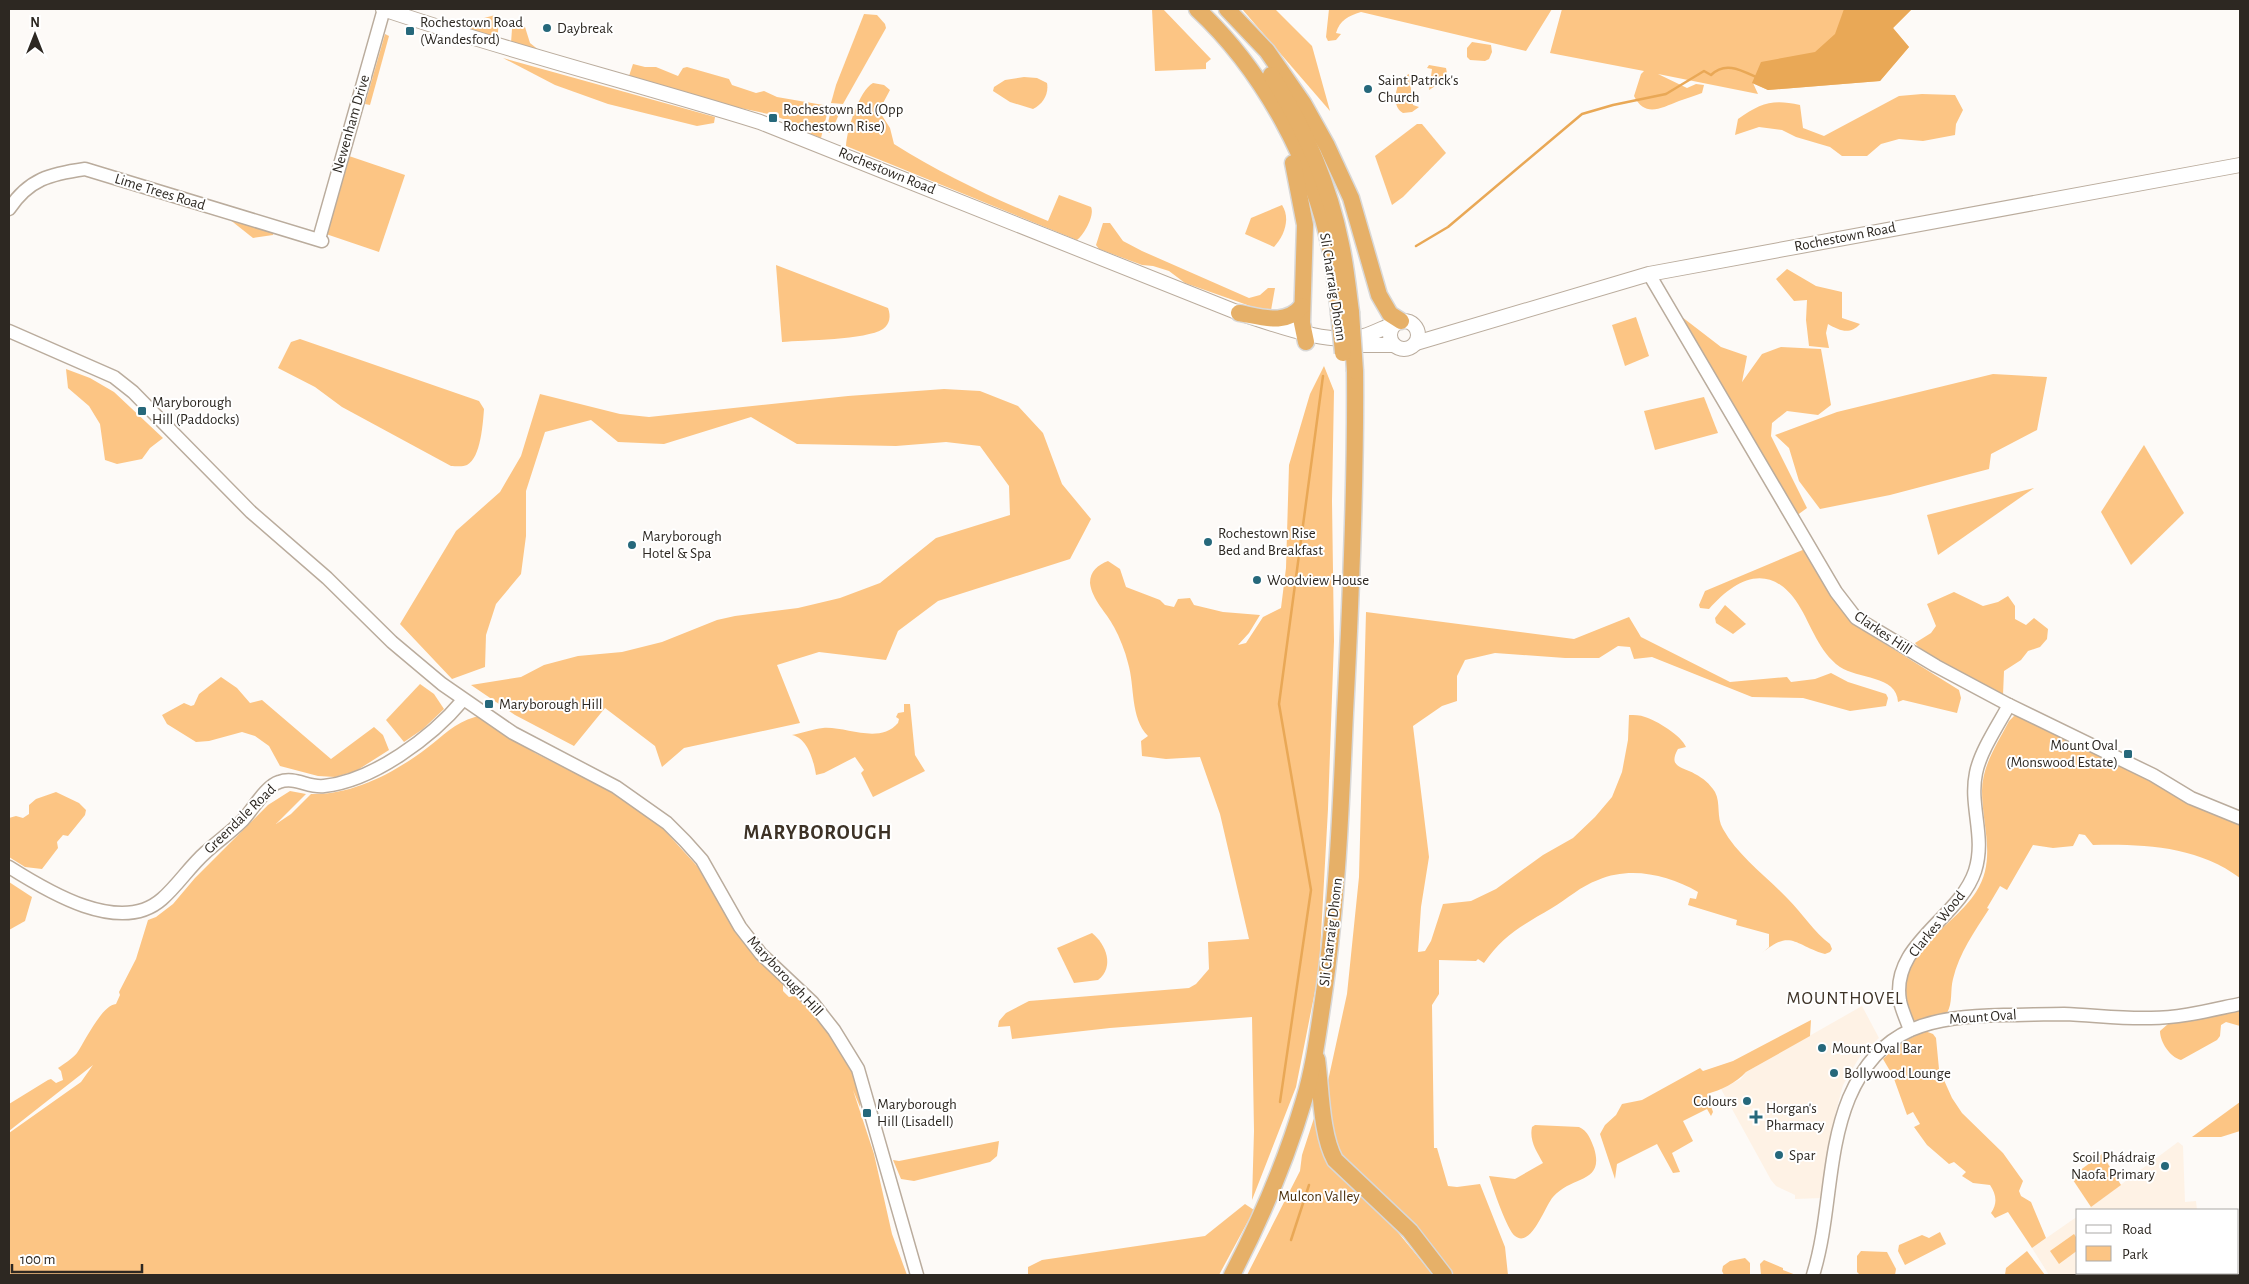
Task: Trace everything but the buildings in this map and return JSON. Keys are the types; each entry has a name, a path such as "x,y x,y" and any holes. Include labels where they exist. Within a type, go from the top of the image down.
{"highway":[{"name":"Sli Charraig Dhonn","path":"1197,9 1219,29 1236,50 1272,102 1302,160 1318,203 1345,313"},
{"name":"Sli Charraig Dhonn","path":"1223,9 1260,57 1308,140 1327,191 1341,244 1355,443 1339,860 1332,942 1315,1050 1305,1099 1280,1174 1232,1275"},
{"path":"1227,9 1267,51 1304,103 1327,146 1351,198 1379,295 1390,314 1398,322"},
{"path":"1272,102 1296,172 1306,225 1302,306 1305,338"},
{"path":"1239,313 1277,319 1288,318 1296,314 1302,306"},
{"path":"1315,1050 1328,1149 1335,1160 1410,1231 1444,1275"}],"main road":[{"name":"Rochestown Road","path":"383,9 492,45 686,99 760,122 1239,313 1266,329 1330,346 1393,345"},
{"name":"Rochestown Road","path":"1416,343 1649,274 2240,165"},
{"path":"1398,322 1410,322 1417,328 1416,343 1410,348 1404,350 1393,345 1389,336 1392,326 1398,322"},
{"name":"Rochestown Road","path":"1305,338 1362,337 1398,322"},
{"name":"Rochestown Road","path":"1417,328 1427,331 1455,331"}],"street":[{"name":"Newenham Drive","path":"321,240 383,9"},
{"name":"Lime Trees Road","path":"9,209 26,187 54,174 84,169 321,240"},
{"name":"Clarkes Hill","path":"1649,274 1836,592 1856,618 1936,666 2009,705 2153,775 2191,798 2240,818"},
{"name":"Maryborough Hill","path":"9,331 114,377 133,392 251,512 327,578 392,642 463,700 513,733 616,787 667,823 702,860 740,927 761,954 812,1002 834,1030 858,1069 917,1275"},
{"name":"Greendale Road","path":"9,867 46,888 94,909 120,914 139,912 162,899 206,852 227,836 255,807 265,791 278,782 295,780 321,786 355,778 401,753 450,716 463,700"},
{"name":"Clarkes Wood","path":"1910,1030 1900,1002 1902,971 1910,954 1962,898 1974,874 1979,857 1980,840 1975,802 1976,773 2009,705"},
{"name":"Mount Oval","path":"1813,1275 1829,1190 1836,1136 1850,1097 1861,1074 1890,1042 1910,1030 1937,1021 1967,1016 2063,1014 2149,1018 2174,1017 2240,1004"}],"shaded area":[{"path":"1844,9 1935,9 1911,10 1893,28 1909,47 1880,81 1768,90 1752,83 1761,62 1815,52 1835,34"},
{"path":"1862,1006 1879,1038 1862,1053 1843,1085 1831,1131 1822,1198 1795,1199 1795,1195 1776,1186 1771,1180 1721,1089 1741,1079 1746,1072"},
{"name":"Scoil Phádraig Naofa Primary","path":"2178,1142 2183,1146 2185,1202 2196,1201 2197,1209 2088,1209"},
{"name":"Scoil Phádraig Naofa Primary","path":"2076,1217 2076,1274 2148,1275 2049,1275 2032,1248"}],"green space":[{"path":"1152,9 1163,9 1211,59 1206,63 1206,69 1155,71"},
{"path":"1242,9 1275,9 1312,46 1330,111"},
{"path":"1329,9 1552,9 1526,51 1361,12 1345,19 1336,33 1341,34 1336,40 1328,41 1326,37"},
{"path":"1562,9 1935,9 1911,10 1893,28 1909,47 1880,81 1768,90 1753,83 1758,94 1658,74 1687,88 1696,84 1704,85 1702,93 1660,108 1648,109 1638,103 1634,96 1641,74 1644,71 1550,53"},
{"path":"864,14 877,15 886,28 843,104 831,103 836,85"},
{"path":"495,15 499,18 498,32 495,39 459,28 459,25"},
{"path":"515,21 525,27 530,43 540,51 511,43 512,29"},
{"path":"385,34 389,36 370,105 365,104"},
{"path":"1472,42 1491,45 1492,52 1489,59 1485,61 1470,60 1467,57 1467,48"},
{"path":"503,58 715,117 714,123 697,126 608,104 555,85"},
{"path":"633,64 656,67 678,76 683,68 687,67 729,79 732,85 756,93 764,91 777,97 829,106 821,138 791,126 783,119 773,115 721,104 629,76"},
{"path":"1429,65 1446,68 1448,78 1429,90 1432,69 1427,68"},
{"path":"1409,74 1413,105 1419,107 1412,112 1403,113 1397,106 1396,92 1401,78"},
{"path":"1024,77 1037,78 1047,83 1047,91 1044,98 1033,109 1010,102 993,91 994,87 1005,80"},
{"path":"873,83 884,85 890,90 882,105 881,114 890,128 894,144 969,186 1048,221 1059,195 1091,207 1090,220 1083,234 1077,240 846,146 855,111 863,94"},
{"path":"1922,94 1955,95 1963,110 1956,124 1955,135 1923,141 1899,139 1881,144 1867,156 1842,156 1830,147 1796,137 1782,130 1759,127 1735,135 1738,119 1753,109 1767,104 1782,102 1800,105 1803,128 1824,136 1899,96"},
{"path":"832,106 842,107 831,133 828,133 827,127"},
{"path":"1417,124 1422,124 1446,153 1403,197 1392,205 1375,156"},
{"path":"349,156 405,175 379,252 326,234"},
{"path":"1282,205 1285,210 1286,222 1281,238 1274,247 1245,234 1251,218"},
{"path":"229,219 274,230 273,235 253,238"},
{"path":"1103,223 1110,223 1123,241 1142,251 1249,298 1260,295 1268,288 1275,288 1270,316 1260,314 1253,307 1185,283 1169,271 1142,265 1099,249 1096,245"},
{"path":"776,265 888,308 890,317 888,322 883,329 875,333 834,339 782,342"},
{"path":"1787,269 1816,286 1842,292 1842,318 1860,324 1852,330 1845,331 1828,324 1826,333 1829,348 1809,346 1806,320 1807,300 1794,301 1776,279"},
{"path":"1636,317 1649,356 1625,366 1612,325"},
{"path":"1682,317 1721,347 1747,356 1742,382 1762,354 1781,347 1821,349 1831,405 1818,415 1787,411 1772,423 1771,436 1807,508 1796,516"},
{"path":"300,339 479,401 484,409 483,422 478,448 472,461 465,466 451,466 342,407 315,387 278,368 291,342"},
{"path":"1324,366 1334,391 1332,501 1334,641 1328,809 1319,971 1296,1087 1252,1200 1254,1131 1252,1017 1110,1028 1012,1039 1010,1026 998,1027 999,1021 1006,1013 1029,1001 1189,988 1196,984 1209,969 1208,942 1249,939 1220,814 1200,757 1166,759 1142,756 1141,741 1148,736 1138,720 1127,658 1114,627 1091,589 1090,579 1095,569 1108,561 1120,569 1126,587 1160,600 1165,605 1174,607 1178,599 1190,598 1194,605 1223,612 1260,615 1249,633 1238,645 1246,643 1263,617 1281,608 1286,568 1289,465 1310,394"},
{"path":"66,369 90,378 114,392 163,438 150,448 142,459 117,464 105,460 100,424 89,406 68,388"},
{"path":"1993,374 2047,377 2037,430 1991,454 1989,469 1890,495 1820,509 1799,481 1789,448 1775,435 1837,412"},
{"path":"944,389 980,391 1018,406 1043,433 1062,484 1091,519 1070,559 938,601 898,631 886,660 819,652 777,665 800,723 684,748 662,767 655,746 605,708 574,746 515,715 471,685 521,677 544,665 578,656 622,652 662,642 717,620 798,608 840,598 880,583 936,538 1010,515 1009,486 980,446 946,442 896,446 797,444 751,417 664,444 618,442 591,420 545,432 526,491 526,536 521,574 496,604 486,635 485,667 452,679 400,624 456,531 500,492 521,456 540,394 620,414 649,417 848,396"},
{"path":"1704,397 1718,433 1655,450 1644,411"},
{"path":"2144,445 2184,513 2131,565 2101,512"},
{"path":"2034,488 1938,555 1927,515"},
{"path":"1805,549 1836,602 1858,627 1959,690 1961,698 1957,713 1903,700 1898,702 1896,693 1884,682 1847,671 1840,667 1826,654 1798,604 1776,582 1765,579 1753,579 1742,582 1719,598 1709,609 1700,608 1699,605 1705,591"},
{"path":"1954,592 1983,606 1998,602 2008,596 2015,606 2015,619 2026,625 2034,618 2048,629 2047,639 2040,647 2028,651 2021,660 2004,671 2003,695 1927,657 1915,643 1931,633 1936,626 1927,604"},
{"path":"1725,605 1746,624 1733,634 1716,623 1715,618"},
{"path":"1366,612 1574,639 1629,617 1641,637 1730,682 1787,677 1791,682 1815,679 1831,673 1848,682 1886,694 1888,698 1886,706 1850,711 1803,698 1752,697 1652,657 1634,659 1630,647 1618,646 1599,658 1565,658 1495,653 1465,660 1457,676 1457,701 1442,706 1413,726 1429,857 1421,907 1418,952 1425,951 1431,941 1443,904 1471,901 1496,889 1543,855 1573,838 1595,817 1612,797 1622,772 1628,740 1629,715 1641,716 1655,721 1674,733 1684,743 1686,747 1678,749 1674,760 1678,766 1701,777 1713,789 1717,796 1721,824 1729,839 1744,857 1780,890 1830,944 1832,949 1825,954 1799,943 1786,940 1771,946 1761,954 1769,947 1769,934 1736,925 1737,920 1688,905 1690,898 1696,899 1698,892 1686,886 1662,877 1636,873 1611,876 1586,886 1514,931 1491,953 1484,963 1478,959 1476,961 1439,960 1439,994 1432,1005 1434,1148 1437,1148 1448,1186 1457,1187 1480,1184 1505,1247 1508,1275 1453,1275 1339,1159 1328,1105 1330,1102 1328,1081 1347,994 1359,877"},
{"path":"221,677 237,688 250,703 262,700 331,759 374,727 383,735 389,750 356,771 335,777 318,776 280,766 269,746 255,736 242,732 209,741 196,742 167,724 162,715 184,703 191,706 194,705 199,694"},
{"path":"420,684 434,694 444,709 423,729 404,742 386,720"},
{"path":"904,704 910,704 915,755 925,771 873,797 861,773 864,770 855,757 824,773 816,775 812,757 806,746 798,737 792,735 823,728 872,734 882,733 898,723 899,719 896,717 898,713 904,712"},
{"path":"2020,715 2185,799 2240,824 2240,878 2223,867 2188,853 2131,845 2093,845 2085,835 2079,834 2073,846 2053,848 2033,845 2007,890 2000,886 1987,908 1989,909 1963,951 1953,979 1950,1005 1947,1013 1917,1022 1908,1011 1906,984 1910,968 1918,954 1976,892 1982,880 1986,868 1987,855 1982,791 1985,772 1991,754 2009,721 2014,716"},
{"path":"475,717 480,717 535,753 615,793 656,821 697,866 750,951 783,983 783,991 789,997 794,996 804,1003 827,1029 856,1080 860,1095 860,1107 853,1090 874,1154 892,1234 907,1275 9,1275 9,1133 81,1082 93,1065 9,1131 9,1104 48,1080 51,1079 56,1083 63,1080 61,1071 58,1068 77,1053 105,1010 116,1004 120,995 119,992 136,959 148,920 156,917 173,904 195,878 268,805 290,791 306,794 276,824 291,814 311,794 342,791 387,774 427,748 455,726"},
{"path":"56,792 79,803 86,810 85,815 68,836 63,835 57,842 58,848 42,869 25,867 9,857 9,818 16,816 23,818 29,814 29,805 36,799"},
{"path":"9,882 32,897 25,921 9,930"},
{"path":"1092,933 1105,949 1107,956 1106,969 1098,980 1074,983 1057,948"},
{"path":"2240,1010 2240,1026 2226,1022 2221,1025 2220,1036 2217,1040 2181,1060 2173,1056 2166,1048 2160,1035 2160,1031 2168,1024"},
{"path":"1811,1020 1810,1036 1746,1072 1728,1086 1707,1094 1713,1112 1711,1116 1707,1109 1683,1121 1693,1141 1672,1153 1680,1172 1673,1173 1657,1144 1617,1164 1615,1179 1600,1134 1605,1125 1616,1115 1622,1104 1642,1100 1700,1068 1703,1071 1733,1061"},
{"path":"1925,1031 1933,1034 1936,1038 1939,1069 1952,1098 1962,1113 2003,1153 2023,1181 2019,1191 2021,1196 2031,1202 2046,1238 2032,1248 2008,1212 1995,1218 1991,1213 1995,1206 1995,1199 1990,1185 1973,1183 1962,1176 1966,1172 1954,1162 1949,1164 1927,1145 1914,1127 1920,1124 1913,1112 1907,1115 1893,1076 1883,1059 1899,1044"},
{"path":"2240,1102 2240,1131 2221,1137 2192,1137"},
{"name":"Mulcon Valley","path":"1316,1112 1322,1140 1433,1275 1247,1275 1300,1171 1302,1155"},
{"path":"1535,1125 1579,1127 1587,1133 1594,1148 1596,1160 1595,1168 1591,1174 1569,1185 1553,1197 1532,1232 1527,1237 1521,1238 1515,1236 1508,1226 1489,1176 1515,1179 1543,1163 1533,1142 1531,1132 1532,1127"},
{"path":"999,1141 997,1156 990,1162 914,1181 901,1179 893,1160 899,1161"},
{"path":"2102,1154 2121,1185 2091,1207 2071,1177"},
{"name":"Mulcon Valley","path":"1245,1204 1254,1210 1219,1275 1028,1275 1028,1267 1042,1260 1205,1236"},
{"path":"1940,1232 1946,1244 1905,1265 1898,1251 1899,1245 1922,1235 1929,1238"},
{"path":"2074,1234 2076,1237 2076,1251 2059,1264 2050,1251"},
{"path":"1861,1251 1887,1252 1896,1269 1895,1275 1860,1275 1857,1272 1857,1256"},
{"path":"2027,1251 2045,1275 2005,1275 2006,1268"},
{"path":"1745,1258 1750,1263 1750,1275 1724,1275 1722,1271 1723,1266 1730,1261"},
{"path":"1764,1260 1796,1275 1761,1275 1760,1264"}],"waterway":[{"path":"1416,246 1448,227 1582,114 1613,105 1666,94 1704,71 1711,75 1722,68 1733,68 1756,77"},
{"path":"1280,1102 1311,890 1279,704 1323,376"},
{"path":"1291,1240 1309,1185"}],"place":[{"name":"Daybreak","path":"547,28"},
{"name":"Rochestown Road (Wandesford)","path":"410,31"},
{"name":"Saint Patrick's Church","path":"1368,89"},
{"name":"Rochestown Rd (Opp Rochestown Rise)","path":"773,118"},
{"name":"Maryborough Hill (Paddocks)","path":"142,411"},
{"name":"Rochestown Rise Bed and Breakfast","path":"1208,542"},
{"name":"Maryborough Hotel & Spa","path":"632,545"},
{"name":"Woodview House","path":"1257,580"},
{"name":"Maryborough Hill","path":"489,704"},
{"name":"Mount Oval (Monswood Estate)","path":"2128,754"},
{"name":"Mount Oval Bar","path":"1822,1048"},
{"name":"Bollywood Lounge","path":"1834,1073"},
{"name":"Colours","path":"1747,1101"},
{"name":"Maryborough Hill (Lisadell)","path":"867,1113"},
{"name":"Horgan's Pharmacy","path":"1756,1117"},
{"name":"Spar","path":"1779,1155"},
{"name":"Scoil Phádraig Naofa Primary","path":"2165,1166"}],"district":[{"name":"MARYBOROUGH","path":"818,833"},
{"name":"MOUNTHOVEL","path":"1845,999"}]}
